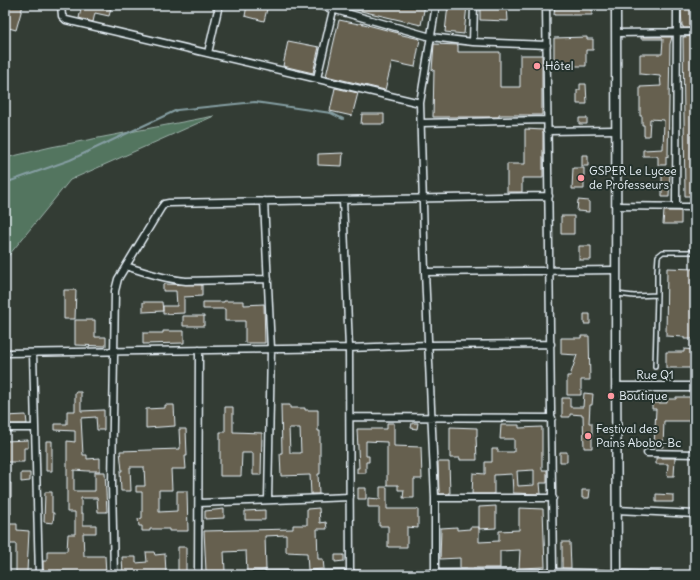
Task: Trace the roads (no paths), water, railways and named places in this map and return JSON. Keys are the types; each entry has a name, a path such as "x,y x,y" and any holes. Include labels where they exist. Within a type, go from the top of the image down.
{"street":[{"path":"61,5 62,16 66,20 420,103"},
{"path":"208,53 219,5"},
{"path":"318,5 334,7 431,37 473,42 547,45"},
{"path":"435,573 435,498 422,198 420,103 436,5"},
{"path":"473,42 474,5"},
{"path":"546,5 553,572"},
{"path":"616,5 617,574"},
{"path":"676,5 676,206"},
{"path":"317,78 334,7"},
{"path":"616,33 695,32"},
{"path":"421,123 547,120"},
{"path":"547,131 616,130"},
{"path":"114,575 112,484 115,291 116,284 126,266 164,204 549,196"},
{"path":"343,200 350,348 350,497 346,574"},
{"path":"264,201 271,349 268,500"},
{"path":"616,206 695,207"},
{"path":"126,266 172,280 268,279"},
{"path":"425,272 616,270"},
{"path":"5,353 551,344"},
{"path":"198,575 199,350"},
{"path":"33,353 39,575"},
{"name":"Rue Q1","path":"616,387 695,387"},
{"path":"350,417 552,418"},
{"path":"5,428 35,428"},
{"path":"647,452 695,454"},
{"path":"199,503 350,497"},
{"path":"435,498 553,498"},
{"path":"617,510 695,514"},
{"path":"250,575 435,573 515,574 553,572 659,575"}],"lane":[{"path":"655,366 658,256 663,252 695,252"},
{"path":"617,294 634,296 657,294"}],"waterway":[{"path":"5,183 70,160 177,110 255,102 331,113 343,119"}],"place":[{"name":"Hôtel","path":"537,66"},
{"name":"GSPER Le Lycee de Professeurs","path":"581,178"},
{"name":"Boutique","path":"611,396"},
{"name":"Festival des Pains Abobo-Bc","path":"588,436"}]}
